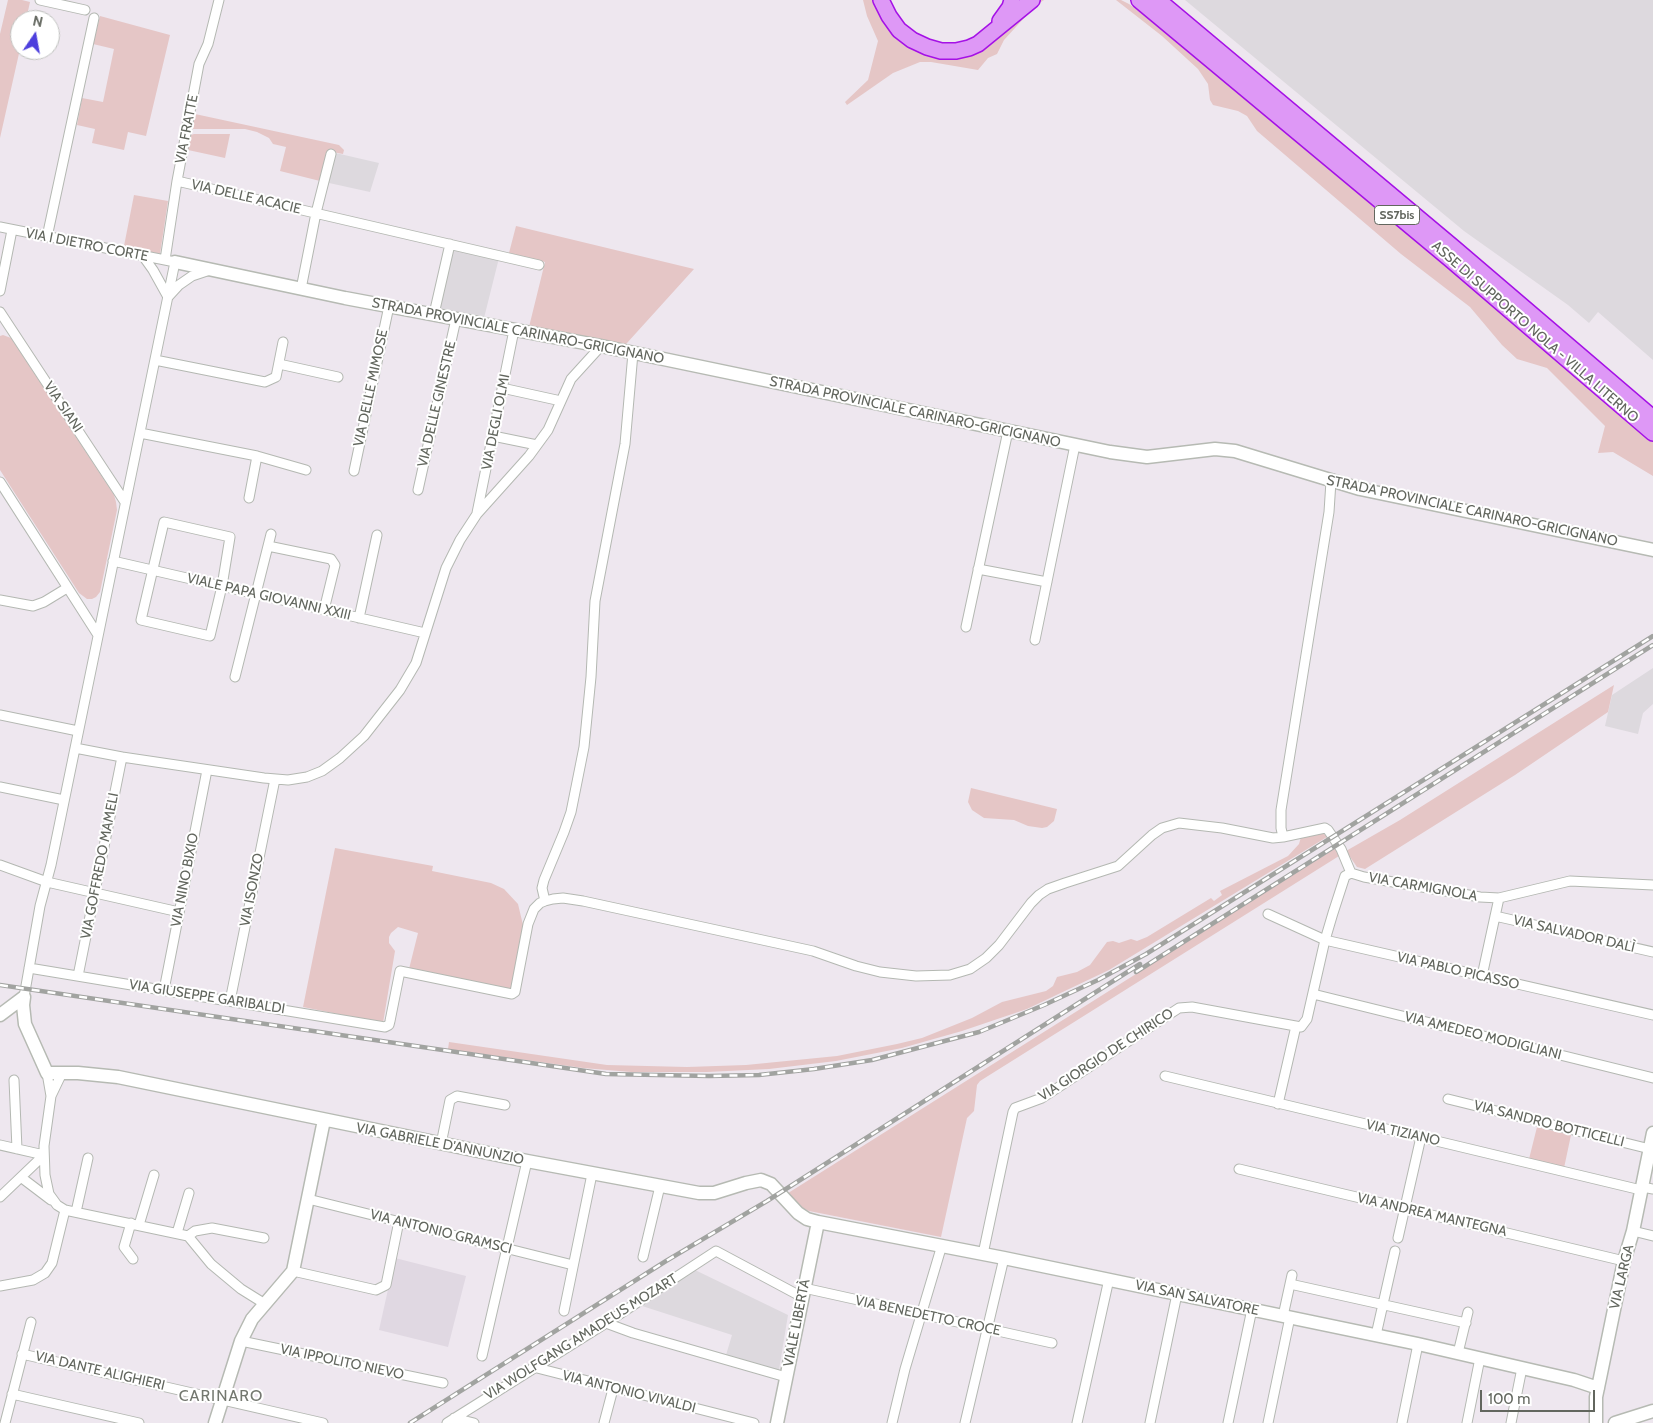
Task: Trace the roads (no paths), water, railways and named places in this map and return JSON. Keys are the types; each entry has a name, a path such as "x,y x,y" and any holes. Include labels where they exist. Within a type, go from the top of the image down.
{"highway":[{"path":"882,0 889,16 899,30 912,40 941,51 956,51 969,48 987,38 1032,0"},
{"path":"987,38 1010,7 1012,0"},
{"path":"1127,0 1171,27"},
{"name":"ASSE DI SUPPORTO NOLA - VILLA LITERNO","path":"1139,0 1450,259 1653,433"},
{"name":"ASSE DI SUPPORTO NOLA - VILLA LITERNO","path":"1158,0 1447,242 1653,418"}],"street":[{"path":"40,0 70,4 85,10"},
{"name":"VIA FRATTE","path":"24,997 40,906 47,882 168,297 177,181 199,64 208,44 219,0"},
{"path":"47,236 94,18"},
{"path":"301,289 316,213 331,154"},
{"name":"VIA DELLE ACACIE","path":"177,181 539,265"},
{"name":"VIA I DIETRO CORTE","path":"0,227 170,261"},
{"path":"0,291 12,230"},
{"path":"434,314 450,244"},
{"path":"143,256 168,297 179,285 192,276 210,270"},
{"name":"STRADA PROVINCIALE CARINARO-GRICIGNANO","path":"170,261 301,289 601,346 1110,452 1147,457 1215,449 1235,451 1360,489 1653,550"},
{"name":"VIA DELLE MIMOSE","path":"354,471 389,306"},
{"name":"VIA SIANI","path":"0,312 125,502"},
{"name":"VIA DELLE GINESTRE","path":"418,490 456,319"},
{"name":"VIA DEGLI OLMI","path":"477,514 514,330"},
{"path":"155,360 265,382 276,377 283,342"},
{"path":"75,748 207,770 288,780 306,777 322,771 340,758 364,736 400,690 416,663 446,568 460,540 477,514 548,430 571,379 601,346"},
{"path":"545,901 542,888 544,880 571,812 584,747 595,601 625,444 632,353"},
{"path":"279,364 338,377"},
{"path":"502,388 561,401"},
{"path":"966,626 1008,431"},
{"path":"140,433 257,456 306,470"},
{"path":"493,436 537,445"},
{"path":"1035,640 1075,445"},
{"path":"249,498 257,456"},
{"path":"1284,837 1281,828 1281,810 1330,512 1331,481"},
{"path":"0,482 98,635"},
{"path":"164,522 230,537 222,586 210,636 142,620 164,522"},
{"path":"235,678 271,534"},
{"path":"359,618 377,535"},
{"path":"268,546 331,559 335,565 324,610"},
{"name":"VIALE PAPA GIOVANNI XXIII","path":"113,561 426,633"},
{"path":"978,569 1047,582"},
{"path":"0,600 33,606 44,602 67,588"},
{"path":"0,715 78,731"},
{"name":"VIA GOFFREDO MAMELI","path":"78,976 122,757"},
{"name":"VIA NINO BIXIO","path":"164,990 207,770"},
{"name":"VIA ISONZO","path":"230,1001 275,778"},
{"path":"0,788 64,800"},
{"name":"VIA CARMIGNOLA","path":"545,901 563,898 583,901 813,951 880,972 916,976 950,975 970,969 986,958 999,945 1039,895 1048,889 1118,866 1152,835 1172,824 1192,824 1222,828 1264,837 1284,837 1325,828 1340,849 1351,873 1471,896 1498,898 1570,881 1653,885"},
{"path":"0,865 47,882 179,912"},
{"path":"1278,1104 1296,1026 1301,1027 1307,1019 1325,940 1345,876 1351,873"},
{"path":"1482,976 1498,898"},
{"name":"VIA GIUSEPPE GARIBALDI","path":"29,968 385,1027 389,1025 400,971 512,994 515,992 528,924 534,909 545,901"},
{"name":"VIA PABLO PICASSO","path":"1268,914 1325,940 1653,1015"},
{"name":"VIA SALVADOR DALÌ","path":"1495,916 1653,952"},
{"name":"VIA AMEDEO MODIGLIANI","path":"1314,994 1653,1078"},
{"path":"0,1015 24,997"},
{"path":"24,997 22,1005 25,1024 47,1073 51,1096"},
{"name":"VIA GIORGIO DE CHIRICO","path":"983,1254 1012,1112 1015,1108 1042,1098 1179,1008 1192,1007 1296,1026"},
{"name":"VIA GABRIELE D'ANNUNZIO","path":"47,1073 78,1073 118,1077 441,1144 699,1193 714,1193 762,1180 771,1184 798,1213 807,1219 818,1222"},
{"path":"61,1207 49,1194 45,1174 44,1146 51,1096 62,1073"},
{"name":"VIA TIZIANO","path":"1165,1076 1645,1189"},
{"path":"14,1080 17,1149"},
{"path":"441,1144 450,1100 457,1096 504,1105"},
{"name":"VIA SANDRO BOTTICELLI","path":"1448,1099 1650,1149"},
{"path":"215,1423 241,1341 252,1319 293,1271 324,1120"},
{"name":"VIA LARGA","path":"1596,1423 1596,1398 1624,1261 1645,1189 1653,1133"},
{"path":"1398,1238 1421,1137"},
{"path":"0,1146 44,1155"},
{"path":"0,1197 44,1155"},
{"path":"76,1212 88,1158"},
{"path":"482,1356 527,1161"},
{"name":"VIA ANDREA MANTEGNA","path":"1239,1169 1624,1261"},
{"path":"564,1311 592,1174"},
{"path":"133,1259 124,1247 154,1175"},
{"path":"22,1178 61,1207 76,1212 188,1236 211,1264 241,1289 265,1304"},
{"path":"643,1257 660,1186"},
{"path":"177,1233 189,1193"},
{"name":"VIA ANTONIO GRAMSCI","path":"308,1199 573,1265"},
{"path":"0,1286 33,1280 45,1273 52,1263 61,1207"},
{"path":"293,1271 376,1290 386,1285 399,1221"},
{"name":"VIA SAN SALVATORE","path":"818,1222 1109,1279 1418,1344 1574,1380 1599,1383"},
{"name":"VIALE LIBERTÀ","path":"777,1423 818,1222"},
{"path":"188,1236 195,1231 212,1228 264,1238"},
{"path":"1633,1232 1653,1236"},
{"path":"892,1423 905,1369 942,1245"},
{"path":"1376,1335 1396,1250"},
{"name":"VIA BENEDETTO CROCE","path":"716,1251 803,1293 921,1314 1052,1343"},
{"name":"VIA WOLFGANG AMADEUS MOZART","path":"450,1420 606,1323 716,1251"},
{"path":"965,1423 1004,1258"},
{"path":"1077,1423 1109,1279"},
{"path":"1268,1423 1291,1280 1382,1304 1466,1323"},
{"path":"1150,1423 1177,1294"},
{"path":"1228,1423 1252,1309"},
{"path":"1458,1353 1468,1312"},
{"path":"4,1423 31,1322"},
{"path":"606,1323 633,1333 786,1377"},
{"name":"VIA IPPOLITO NIEVO","path":"241,1341 443,1383"},
{"path":"1402,1423 1418,1344"},
{"name":"VIA DANTE ALIGHIERI","path":"22,1354 323,1423"},
{"path":"1467,1423 1480,1358"},
{"name":"VIA ANTONIO VIVALDI","path":"533,1368 754,1423"},
{"path":"1511,1423 1522,1368"},
{"path":"604,1423 613,1389"},
{"path":"12,1394 139,1423"},
{"path":"1615,1423 1648,1411 1653,1411"},
{"path":"450,1420 474,1423"}],"railway":[{"path":"0,985 606,1074 759,1075 872,1060 979,1032 1098,980 1146,954 1653,636"},
{"path":"1136,972 1653,645"},
{"path":"410,1423 666,1261 767,1201 1140,964"}],"district":[{"name":"CARINARO","path":"221,1396"}]}
